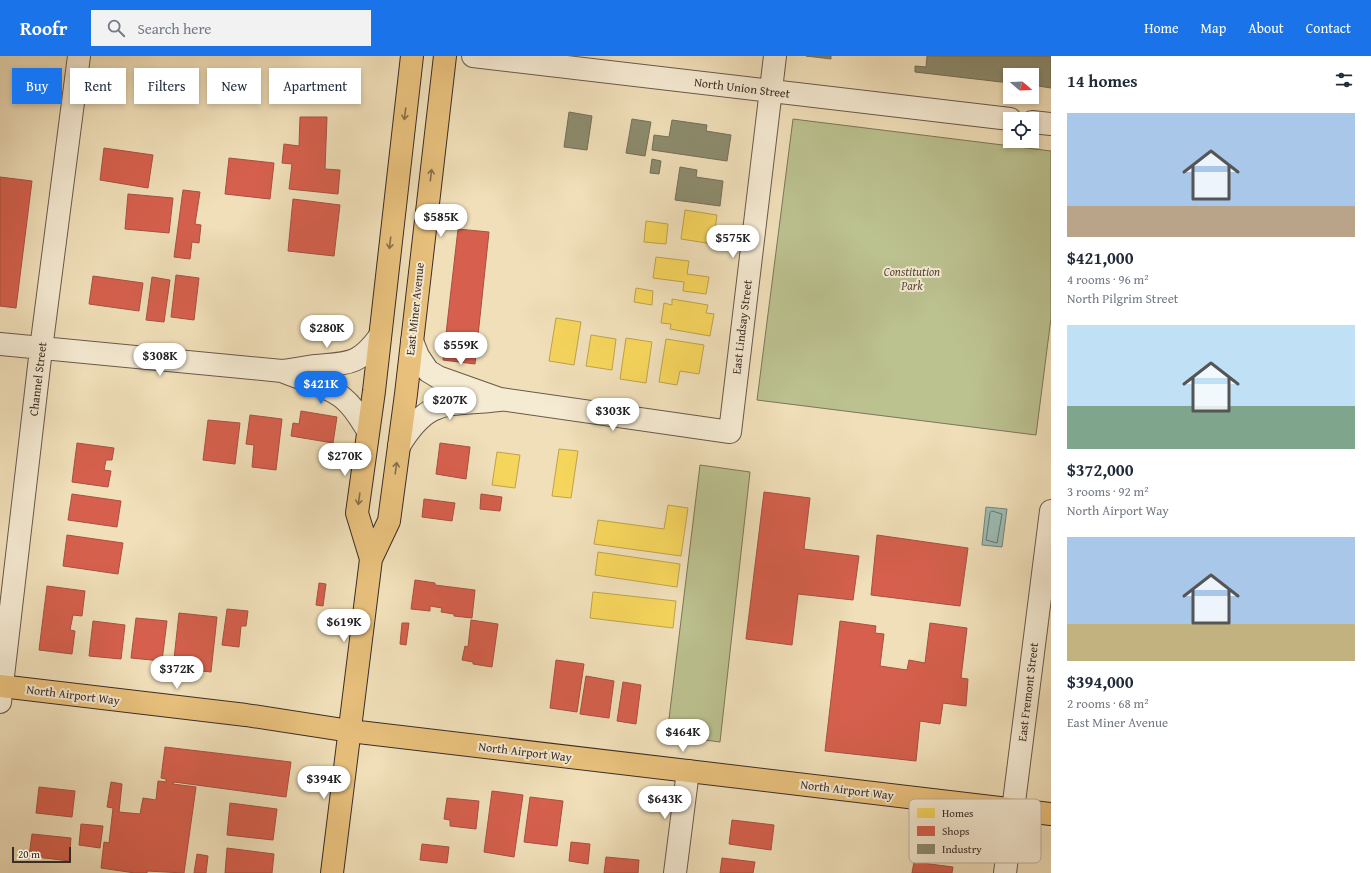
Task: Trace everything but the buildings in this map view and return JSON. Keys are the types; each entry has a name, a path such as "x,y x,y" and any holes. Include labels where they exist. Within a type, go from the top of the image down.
{"main road":[{"name":"East Miner Avenue","path":"372,559 357,513 380,336 412,56"},
{"name":"East Miner Avenue","path":"332,873 372,559 389,521 412,341 445,56"},
{"name":"North Airport Way","path":"1,691 246,715 350,731 921,799"},
{"name":"North Airport Way","path":"1041,813 1051,814"}],"street":[{"name":"Channel Street","path":"1,691 41,349 79,56"},
{"name":"North Union Street","path":"476,56 1003,118"},
{"name":"East Lindsay Street","path":"500,399 730,432 776,56"},
{"path":"1039,123 1051,124"},
{"path":"0,344 282,371 316,366 340,365 356,360 369,351 380,336"},
{"path":"412,341 418,356 428,371 438,377 500,399"},
{"path":"282,371 329,390 343,398 357,412 368,431"},
{"path":"399,446 409,428 423,414 434,408 446,404 500,399"},
{"name":"East Fremont Street","path":"1013,799 1051,511"},
{"path":"675,873 688,771"},
{"name":"East Fremont Street","path":"1005,873 1006,863"}],"green space":[{"name":"Constitution Park","path":"793,119 1003,145 1003,148 1027,148 1051,151 1051,318 1036,435 757,400"},
{"path":"700,465 750,472 720,742 667,735"}],"water":[{"path":"986,507 1007,509 1002,547 982,545"}]}
